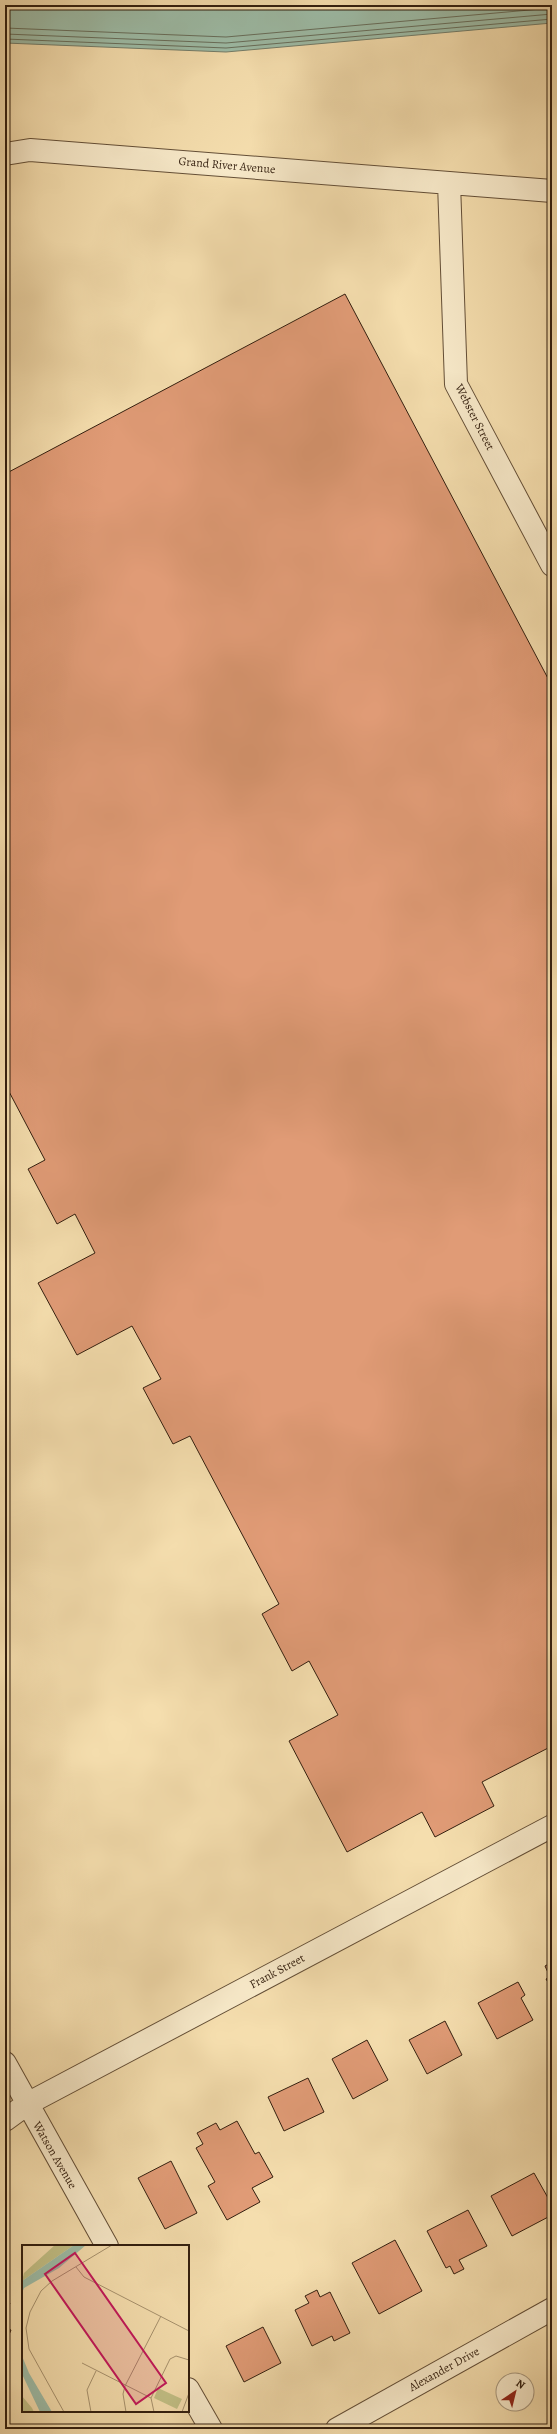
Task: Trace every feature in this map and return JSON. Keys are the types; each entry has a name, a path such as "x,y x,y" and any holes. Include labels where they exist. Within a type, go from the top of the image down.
{"street":[{"name":"Grand River Avenue","path":"5,154 30,150 552,191"},
{"name":"Webster Street","path":"449,183 456,384 552,565"},
{"name":"Frank Street","path":"5,2120 26,2104 552,1826"},
{"name":"Watson Avenue","path":"5,2064 26,2104 106,2245"},
{"name":"Alexander Drive","path":"337,2429 552,2309"},
{"path":"189,2391 211,2429"}],"water":[{"path":"5,5 552,5 552,23 226,52 5,43"}],"building":[{"path":"345,294 552,686 552,1746 482,1782 494,1806 435,1837 422,1812 347,1852 289,1741 338,1715 309,1661 292,1671 262,1614 279,1604 190,1436 173,1444 143,1388 161,1379 132,1326 77,1355 38,1283 95,1253 75,1214 57,1224 28,1169 45,1160 5,1084 5,474"},
{"path":"552,1962 552,1989 546,1979 550,1977 545,1966"},
{"path":"518,1982 525,1995 521,1998 533,2020 497,2039 478,2003"},
{"path":"445,2021 462,2055 427,2074 409,2040"},
{"path":"367,2040 388,2080 353,2099 332,2059"},
{"path":"308,2078 324,2112 284,2131 268,2097"},
{"path":"237,2121 255,2154 259,2152 273,2177 252,2188 260,2202 227,2220 208,2186 215,2182 196,2148 203,2144 197,2133 216,2123 220,2130"},
{"path":"171,2161 197,2213 165,2229 138,2178"},
{"path":"534,2173 552,2205 552,2215 512,2236 491,2196"},
{"path":"468,2210 487,2246 459,2260 464,2269 454,2274 450,2266 446,2268 427,2231"},
{"path":"395,2240 422,2291 379,2314 352,2263"},
{"path":"317,2290 320,2297 330,2292 350,2333 334,2341 332,2336 312,2346 295,2310 309,2303 305,2296"},
{"path":"5,2300 10,2303 5,2314"},
{"path":"263,2327 281,2363 244,2382 226,2346"},
{"path":"5,2328 11,2330 5,2344"}]}
